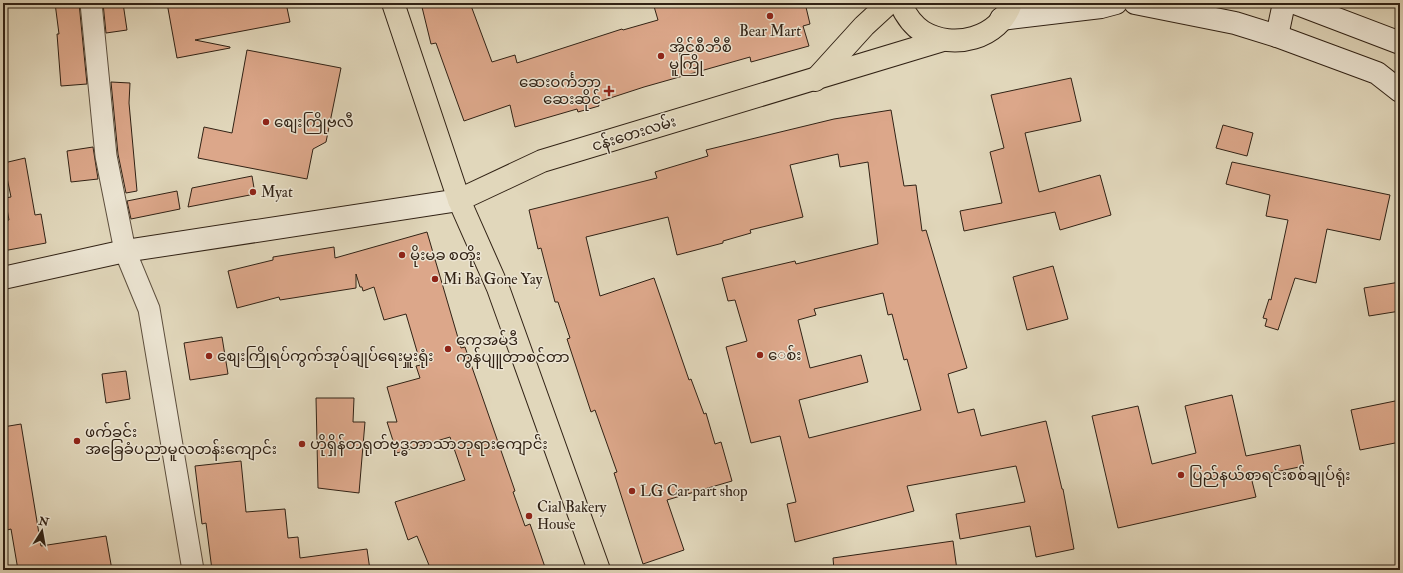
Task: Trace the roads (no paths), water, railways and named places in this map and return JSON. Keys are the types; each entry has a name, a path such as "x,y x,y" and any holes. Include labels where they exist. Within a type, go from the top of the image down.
{"main road":[{"path":"393,3 459,200 498,288 599,570"},
{"path":"814,80 864,26 889,3"},
{"path":"900,3 906,16 922,31 943,40 950,41 965,40 978,36 991,29 1006,11 1100,7 1116,3"},
{"path":"1135,3 1235,23 1277,36 1377,73 1400,91"},
{"path":"1277,36 1284,3"},
{"path":"1295,3 1400,43"},
{"name":"ငန်းတေးလမ်း","path":"459,200 542,161 943,40"},
{"path":"3,278 125,251 459,200"}],"street":[{"path":"91,3 106,156 125,251 149,309 193,570"}],"place":[{"name":"Bear Mart","path":"770,16"},
{"name":"အိုင်စီဘီစီ မူကြို","path":"661,56"},
{"name":"ဆေးဝင်္ကဘာ ဆေးဆိုင်","path":"609,91"},
{"name":"စျေးကြိုဗလီ","path":"266,122"},
{"name":"Myat","path":"253,192"},
{"name":"မိုးမခ စတိုး","path":"402,255"},
{"name":"Mi Ba Gone Yay","path":"435,279"},
{"name":"ကေအမ်ဒီ ကွန်ပျူတာစင်တာ","path":"448,349"},
{"name":"ေစ်း","path":"760,355"},
{"name":"စျေးကြိုရပ်ကွက်အုပ်ချုပ်ရေးမှူးရုံး","path":"209,356"},
{"name":"ဖက်ခင်း အခြေခံပညာမူလတန်းကျောင်း","path":"77,441"},
{"name":"ဟိုရှိန်တရုတ်ဗုဒ္ဓဘာသာဘုရားကျောင်း","path":"302,444"},
{"name":"ပြည်နယ်စာရင်းစစ်ချုပ်ရုံး","path":"1181,475"},
{"name":"LG Car part shop","path":"632,491"},
{"name":"Cial Bakery House","path":"529,516"}]}
